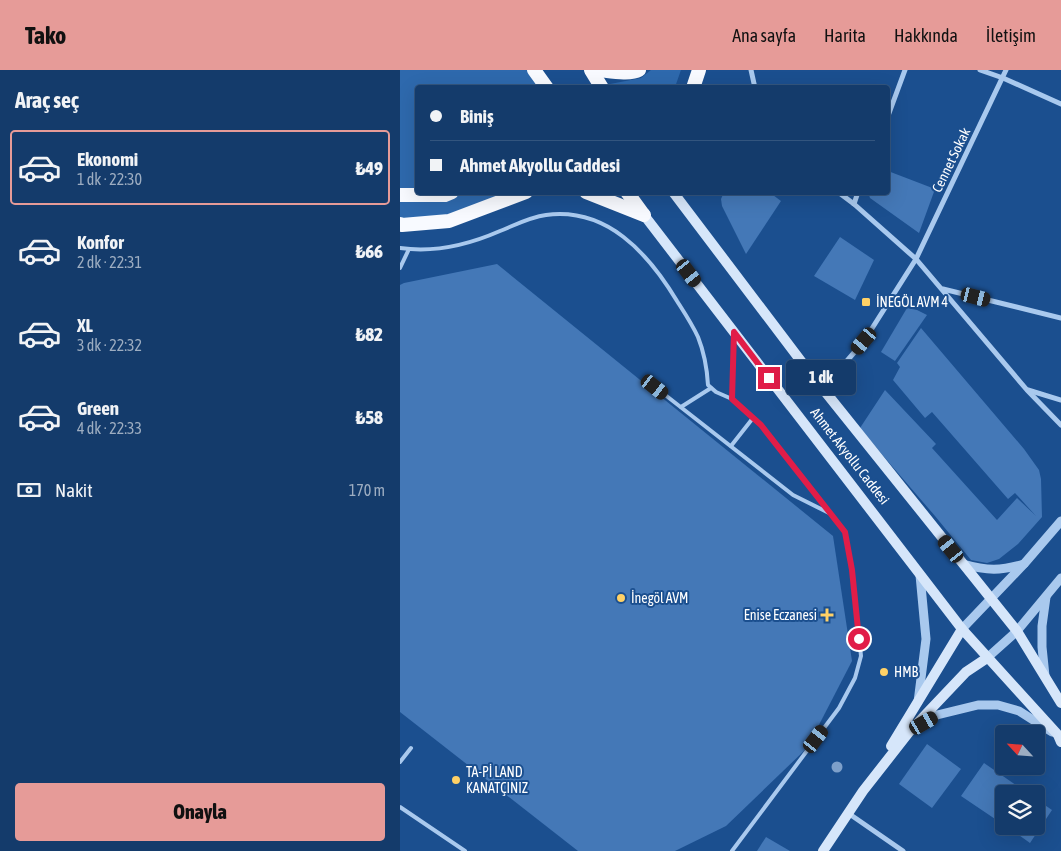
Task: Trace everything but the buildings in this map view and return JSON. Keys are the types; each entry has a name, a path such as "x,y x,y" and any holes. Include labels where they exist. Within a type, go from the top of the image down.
{"highway":[{"path":"591,70 600,85"},
{"path":"598,70 635,72 639,70"},
{"path":"695,85 699,70"},
{"path":"535,71 537,85"},
{"path":"535,71 545,85"},
{"path":"400,195 445,195"},
{"path":"400,224 449,222 518,195"},
{"path":"594,195 644,215"},
{"path":"629,195 644,215"}],"main road":[{"path":"674,195 807,369 1017,631 1061,703"},
{"name":"Ahmet Akyollu Caddesi","path":"644,215 962,629 1059,739"},
{"path":"864,790 962,629"},
{"path":"823,851 864,790 910,731 966,672 987,658"}],"street":[{"path":"751,70 754,85"},
{"path":"890,111 905,70"},
{"path":"980,70 1003,78 1061,104"},
{"name":"Cennet Sokak","path":"830,398 833,383 840,369 864,341 916,259 1006,70"},
{"path":"842,195 916,259 1028,390 1061,425"},
{"path":"854,204 857,195"},
{"path":"942,288 1061,318"},
{"path":"807,369 822,372 840,369"},
{"path":"1028,390 1061,400"},
{"path":"964,564 980,569 1006,569 1024,564 1061,521"},
{"path":"962,629 1024,564 1061,530"},
{"path":"918,702 926,639 920,575"},
{"path":"987,658 1017,631 1059,584"},
{"path":"1045,676 1042,626 1046,597"},
{"path":"910,731 937,715 978,706 998,705 1019,711 1059,739"},
{"path":"848,813 903,851"}],"lane":[{"path":"400,248 442,248 469,243 532,218 545,215 572,215 596,220 607,225 647,258 665,282 697,335 703,352 708,385 716,392 732,399 761,425 845,532 852,570 861,656 855,678 839,708 732,851"},
{"path":"400,268 409,248"},
{"path":"732,399 734,332"},
{"path":"655,387 793,495 832,514"},
{"path":"681,407 711,388"},
{"path":"731,446 753,418"},
{"path":"400,762 410,748"},
{"path":"400,807 465,851"}],"shaded area":[{"path":"400,70 534,70 545,85 415,85 415,195 520,195 449,221 400,224"},
{"path":"651,70 681,70 676,85 605,85 641,78"}],"place":[{"name":"İNEGÖL AVM 4","path":"866,302"},
{"name":"İnegöl AVM","path":"621,598"},
{"name":"Enise Eczanesi","path":"827,615"},
{"name":"HMB","path":"884,672"},
{"name":"TA-Pİ LAND KANATÇINIZ","path":"456,780"}],"route":[{"path":"769,378 734,332 732,399 761,425 845,532 852,570 859,639"}]}
